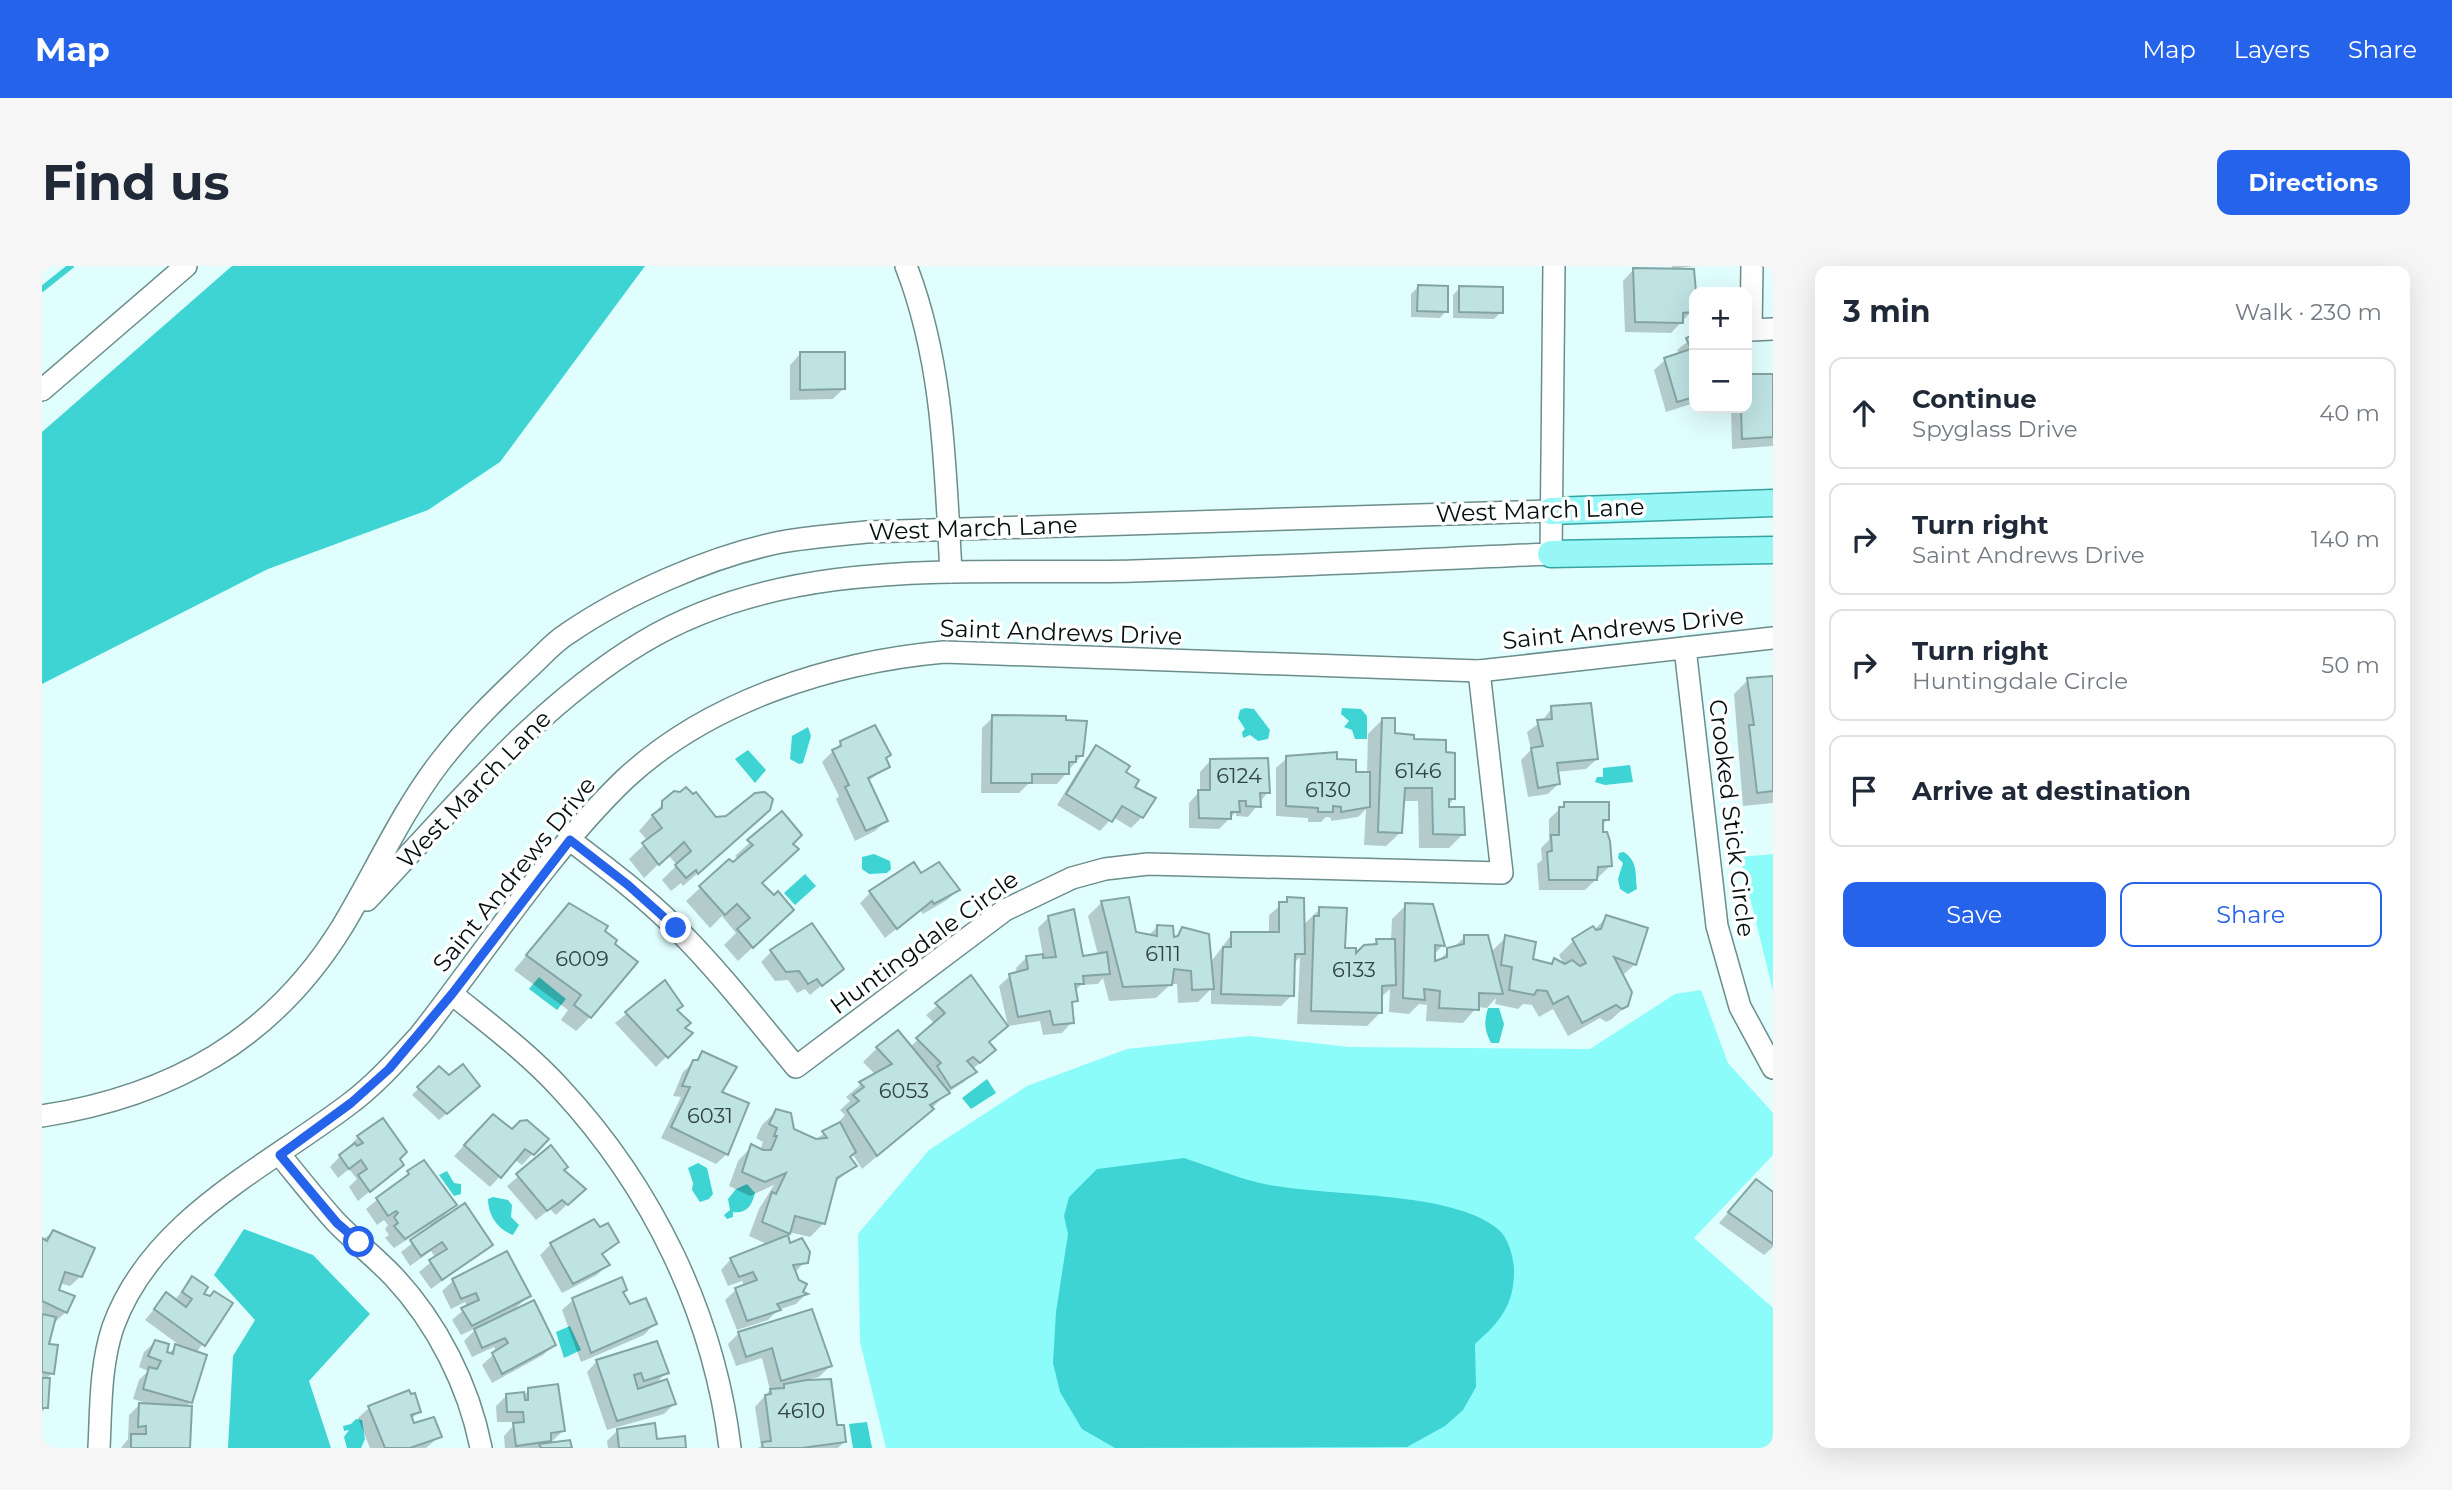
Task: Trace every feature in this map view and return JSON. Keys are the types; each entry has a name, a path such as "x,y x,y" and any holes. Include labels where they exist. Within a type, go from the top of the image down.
{"main road":[{"name":"West March Lane","path":"1550,511 1773,503"},
{"name":"West March Lane","path":"1551,554 1773,550"}],"street":[{"path":"42,390 186,266"},
{"path":"906,266 922,306 936,368 951,572"},
{"path":"1551,554 1554,266"},
{"path":"1752,266 1751,330 1773,329"},
{"name":"West March Lane","path":"341,927 439,764 496,698 565,635 627,598 692,569 780,542 866,532 1550,511"},
{"name":"West March Lane","path":"42,1116 112,1102 158,1087 202,1065 250,1032 287,998 341,927 463,797 552,709 594,674 646,640 716,608 794,585 881,574 1134,571 1551,554"},
{"name":"Saint Andrews Drive","path":"99,1448 104,1363 113,1329 127,1296 144,1267 166,1241 191,1218 351,1103 389,1069 452,994 570,840 627,778 659,751 704,723 745,703 805,680 900,656 944,652 1479,671 1773,638"},
{"name":"Crooked Stick Circle","path":"1685,648 1719,937 1740,1007 1773,1068"},
{"name":"Huntingdale Circle","path":"570,840 628,885 676,928 718,972 796,1067 1005,910 1072,878 1105,869 1148,864 1502,873 1479,671"},
{"path":"452,994 516,1045 559,1087 631,1177 679,1267 699,1317 715,1370 730,1448"},
{"path":"280,1155 337,1223 396,1279 424,1314 447,1353 466,1394 481,1448"}],"shaded area":[{"path":"232,266 645,266 500,462 428,510 268,569 42,684 42,432"},
{"path":"1342,708 1361,709 1367,716 1367,739 1355,739 1352,730 1344,727 1349,721 1341,714"},
{"path":"1254,709 1270,730 1268,739 1258,741 1250,735 1243,738 1242,732 1245,729 1238,718 1240,710"},
{"path":"808,727 811,736 803,763 799,764 790,759 792,736"},
{"path":"748,750 766,770 755,783 735,759"},
{"path":"1630,765 1633,782 1605,785 1595,782 1597,777 1603,777 1603,768"},
{"path":"1624,852 1632,860 1636,873 1637,889 1628,894 1620,889 1618,879 1623,863 1618,858 1619,853"},
{"path":"874,854 890,861 891,869 887,873 869,874 862,869 862,857"},
{"path":"1773,854 1773,991 1740,857"},
{"path":"805,874 816,886 795,905 784,893"},
{"path":"539,977 566,999 557,1010 529,989"},
{"path":"1701,990 1728,1063 1773,1113 1773,1155 1694,1238 1773,1308 1773,1448 886,1448 860,1342 858,1234 929,1150 1027,1086 1127,1049 1249,1036 1349,1047 1590,1049 1675,994"},
{"path":"1488,1008 1499,1008 1504,1024 1499,1043 1491,1043 1487,1034 1485,1022"},
{"path":"987,1079 996,1093 971,1109 962,1098"},
{"path":"1184,1158 1231,1175 1286,1188 1384,1197 1449,1207 1476,1216 1502,1232 1514,1268 1512,1292 1505,1311 1475,1344 1476,1387 1463,1410 1445,1426 1407,1447 1115,1448 1082,1429 1060,1392 1053,1363 1056,1312 1068,1234 1064,1216 1069,1197 1097,1169"},
{"path":"698,1163 707,1168 713,1194 709,1199 700,1202 692,1190 693,1183 688,1168"},
{"path":"447,1171 454,1183 461,1184 461,1194 454,1196 439,1175"},
{"path":"747,1184 755,1193 750,1205 742,1212 733,1212 733,1217 727,1219 724,1215 730,1210 728,1199 736,1189"},
{"path":"493,1197 508,1200 512,1205 511,1217 519,1225 513,1235 502,1229 492,1216 488,1199"},
{"path":"244,1229 313,1255 370,1314 309,1381 331,1448 228,1448 233,1356 255,1320 214,1275"},
{"path":"570,1326 581,1350 564,1358 556,1332"},
{"path":"356,1419 362,1420 365,1439 361,1448 347,1448 344,1437 349,1430 344,1431 343,1426"},
{"path":"867,1422 872,1448 853,1448 849,1424"}],"building":[{"path":"1633,268 1694,269 1696,287 1689,287 1689,312 1683,313 1683,323 1635,322"},
{"path":"1418,285 1448,286 1448,312 1417,311"},
{"path":"1459,286 1503,287 1503,313 1459,312"},
{"path":"1689,350 1689,398 1677,402 1664,358"},
{"path":"800,352 845,352 845,389 800,390"},
{"path":"1752,374 1773,374 1773,437 1742,439 1741,413 1752,413"},
{"path":"1773,676 1773,791 1757,793 1749,725 1754,725 1747,678"},
{"path":"1591,703 1598,759 1557,763 1560,784 1538,788 1531,748 1543,746 1537,720 1552,719 1551,706"},
{"path":"992,715 1066,716 1066,720 1087,721 1083,756 1076,756 1076,762 1069,762 1069,774 1032,774 1032,783 991,783"},
{"path":"1382,718 1395,718 1395,733 1414,735 1414,739 1446,740 1446,752 1455,753 1455,799 1449,799 1449,807 1464,807 1465,835 1433,834 1432,788 1405,788 1402,833 1378,832"},
{"path":"875,725 891,755 886,758 890,767 868,778 888,821 866,831 845,787 849,785 832,750 841,746 840,741"},
{"path":"1096,745 1130,766 1126,772 1139,780 1135,787 1156,798 1143,818 1122,806 1112,822 1066,794"},
{"path":"1337,752 1337,759 1356,760 1356,772 1370,772 1370,807 1341,812 1341,807 1333,806 1333,812 1318,812 1318,808 1286,806 1286,756"},
{"path":"1268,758 1270,793 1260,793 1261,807 1246,806 1246,801 1239,801 1240,812 1231,812 1231,819 1199,818 1198,790 1210,790 1210,759"},
{"path":"686,787 693,794 696,792 716,817 726,816 755,793 765,792 773,799 770,810 698,874 696,870 686,878 675,865 691,851 684,842 659,865 642,843 662,828 652,815 662,808 662,801 674,791 680,792"},
{"path":"1564,802 1609,802 1609,820 1603,820 1603,832 1607,832 1610,841 1612,866 1598,867 1597,880 1549,880 1547,852 1552,851 1551,835 1559,835 1559,807 1564,807"},
{"path":"782,811 802,835 793,844 799,849 762,883 774,895 778,891 794,910 753,948 737,929 750,918 737,904 725,915 699,886 729,859 733,862 753,845 747,840"},
{"path":"914,862 921,873 939,862 960,890 934,904 932,901 897,929 869,891"},
{"path":"1129,897 1136,932 1157,936 1157,925 1173,926 1174,937 1178,936 1182,927 1209,934 1214,989 1192,990 1191,971 1174,969 1172,985 1123,987 1101,901"},
{"path":"1287,897 1304,898 1305,954 1295,954 1294,996 1221,994 1223,947 1231,947 1231,932 1279,932 1279,902 1287,902"},
{"path":"569,903 608,926 605,931 617,940 615,944 638,962 591,1018 574,1005 581,995 526,955"},
{"path":"1405,903 1433,904 1445,946 1435,945 1435,961 1447,957 1447,948 1464,944 1464,935 1488,935 1503,994 1479,993 1479,1010 1439,1008 1440,991 1424,989 1425,1000 1403,998"},
{"path":"1319,907 1347,908 1345,948 1356,948 1356,953 1364,945 1377,944 1376,939 1395,939 1396,985 1382,986 1382,1013 1311,1011 1314,916 1319,916"},
{"path":"1074,909 1083,956 1107,952 1110,974 1083,976 1084,984 1075,984 1078,1001 1072,1002 1074,1023 1053,1025 1050,1011 1018,1017 1009,974 1028,969 1026,956 1043,954 1043,958 1056,957 1048,916"},
{"path":"1606,915 1648,928 1636,965 1614,957 1632,992 1628,1006 1622,1009 1616,1005 1582,1023 1568,996 1553,1004 1547,991 1537,990 1534,995 1509,990 1512,967 1501,965 1505,935 1536,942 1533,959 1552,964 1554,958 1565,964 1572,960 1580,966 1586,963 1572,939 1593,926 1596,930 1601,929"},
{"path":"812,923 844,969 822,986 817,979 808,984 799,971 786,972 770,950"},
{"path":"971,975 1008,1026 989,1042 996,1050 980,1063 973,1057 967,1061 977,1072 951,1088 937,1066 941,1063 916,1038 945,1013 935,1003"},
{"path":"665,980 683,1006 677,1010 691,1023 685,1028 693,1033 668,1058 625,1012"},
{"path":"898,1030 950,1093 930,1105 934,1109 877,1156 847,1110 859,1101 853,1095 864,1087 859,1082 892,1064 876,1047"},
{"path":"702,1051 737,1067 722,1092 749,1103 728,1155 671,1127 690,1087 682,1086 693,1060 698,1060"},
{"path":"463,1064 480,1086 447,1114 417,1087 439,1066 449,1075"},
{"path":"776,1109 791,1113 794,1129 816,1139 827,1138 822,1131 840,1122 856,1152 850,1157 857,1166 837,1178 825,1224 795,1216 790,1234 762,1222 772,1192 776,1194 786,1173 765,1182 742,1172 751,1144 763,1150 771,1150 777,1136 774,1136 777,1128 769,1124"},
{"path":"493,1114 512,1129 520,1121 527,1120 549,1139 534,1155 525,1149 501,1178 464,1145"},
{"path":"383,1118 407,1152 400,1159 404,1165 370,1192 358,1175 367,1169 361,1160 349,1169 339,1155 355,1143 357,1146 363,1143 357,1136"},
{"path":"551,1145 568,1167 564,1170 586,1189 568,1205 562,1200 547,1211 516,1174"},
{"path":"424,1160 457,1205 405,1239 394,1226 398,1223 394,1217 398,1213 396,1211 388,1216 376,1198"},
{"path":"1756,1179 1773,1192 1773,1244 1728,1212"},
{"path":"465,1203 493,1245 442,1280 429,1260 447,1249 442,1242 421,1256 410,1240"},
{"path":"594,1219 600,1227 608,1223 619,1242 602,1254 610,1265 573,1284 550,1243"},
{"path":"53,1230 95,1248 82,1277 65,1272 59,1290 75,1296 67,1313 42,1301 42,1238 47,1241"},
{"path":"788,1235 790,1243 802,1238 810,1252 808,1263 793,1265 799,1280 807,1284 803,1292 808,1294 777,1304 781,1310 747,1321 735,1288 757,1280 753,1272 739,1277 730,1258"},
{"path":"507,1251 531,1296 472,1326 461,1308 479,1300 476,1293 461,1299 452,1279"},
{"path":"192,1276 208,1287 204,1294 210,1296 214,1291 233,1303 205,1346 154,1309 166,1292 186,1307 192,1299 182,1292"},
{"path":"622,1277 627,1290 623,1292 630,1304 646,1298 657,1324 591,1353 572,1298"},
{"path":"534,1300 556,1345 502,1374 492,1353 508,1343 505,1338 482,1348 474,1329"},
{"path":"812,1309 832,1366 781,1381 772,1348 746,1357 738,1332"},
{"path":"42,1314 56,1317 49,1344 58,1345 54,1374 42,1372"},
{"path":"155,1340 169,1344 167,1352 173,1354 175,1344 207,1355 192,1403 143,1389 149,1367 157,1369 161,1361 148,1356"},
{"path":"657,1341 669,1373 644,1381 641,1373 634,1375 638,1389 667,1379 676,1404 617,1421 596,1360"},
{"path":"42,1378 50,1378 48,1408 42,1408"},
{"path":"831,1379 837,1425 844,1425 846,1442 802,1448 763,1448 762,1442 771,1441 765,1395 771,1394 770,1389 784,1388 784,1384 807,1380"},
{"path":"558,1384 565,1431 551,1433 551,1441 516,1446 513,1423 524,1422 523,1412 507,1412 506,1394 524,1392 525,1400 528,1400 528,1388"},
{"path":"409,1390 411,1394 415,1393 421,1412 411,1415 414,1423 434,1417 442,1437 410,1448 385,1448 368,1406"},
{"path":"139,1403 192,1406 190,1448 131,1448 131,1434 146,1434 146,1426 138,1427"},
{"path":"655,1423 657,1439 685,1436 686,1448 619,1448 617,1429"},
{"path":"570,1440 572,1448 541,1448 539,1444"}],"waterway":[{"path":"42,289 71,266"}],"route":[{"path":"359,1242 337,1223 280,1155 351,1103 389,1069 420,1035 570,840 628,885 676,928"}]}
